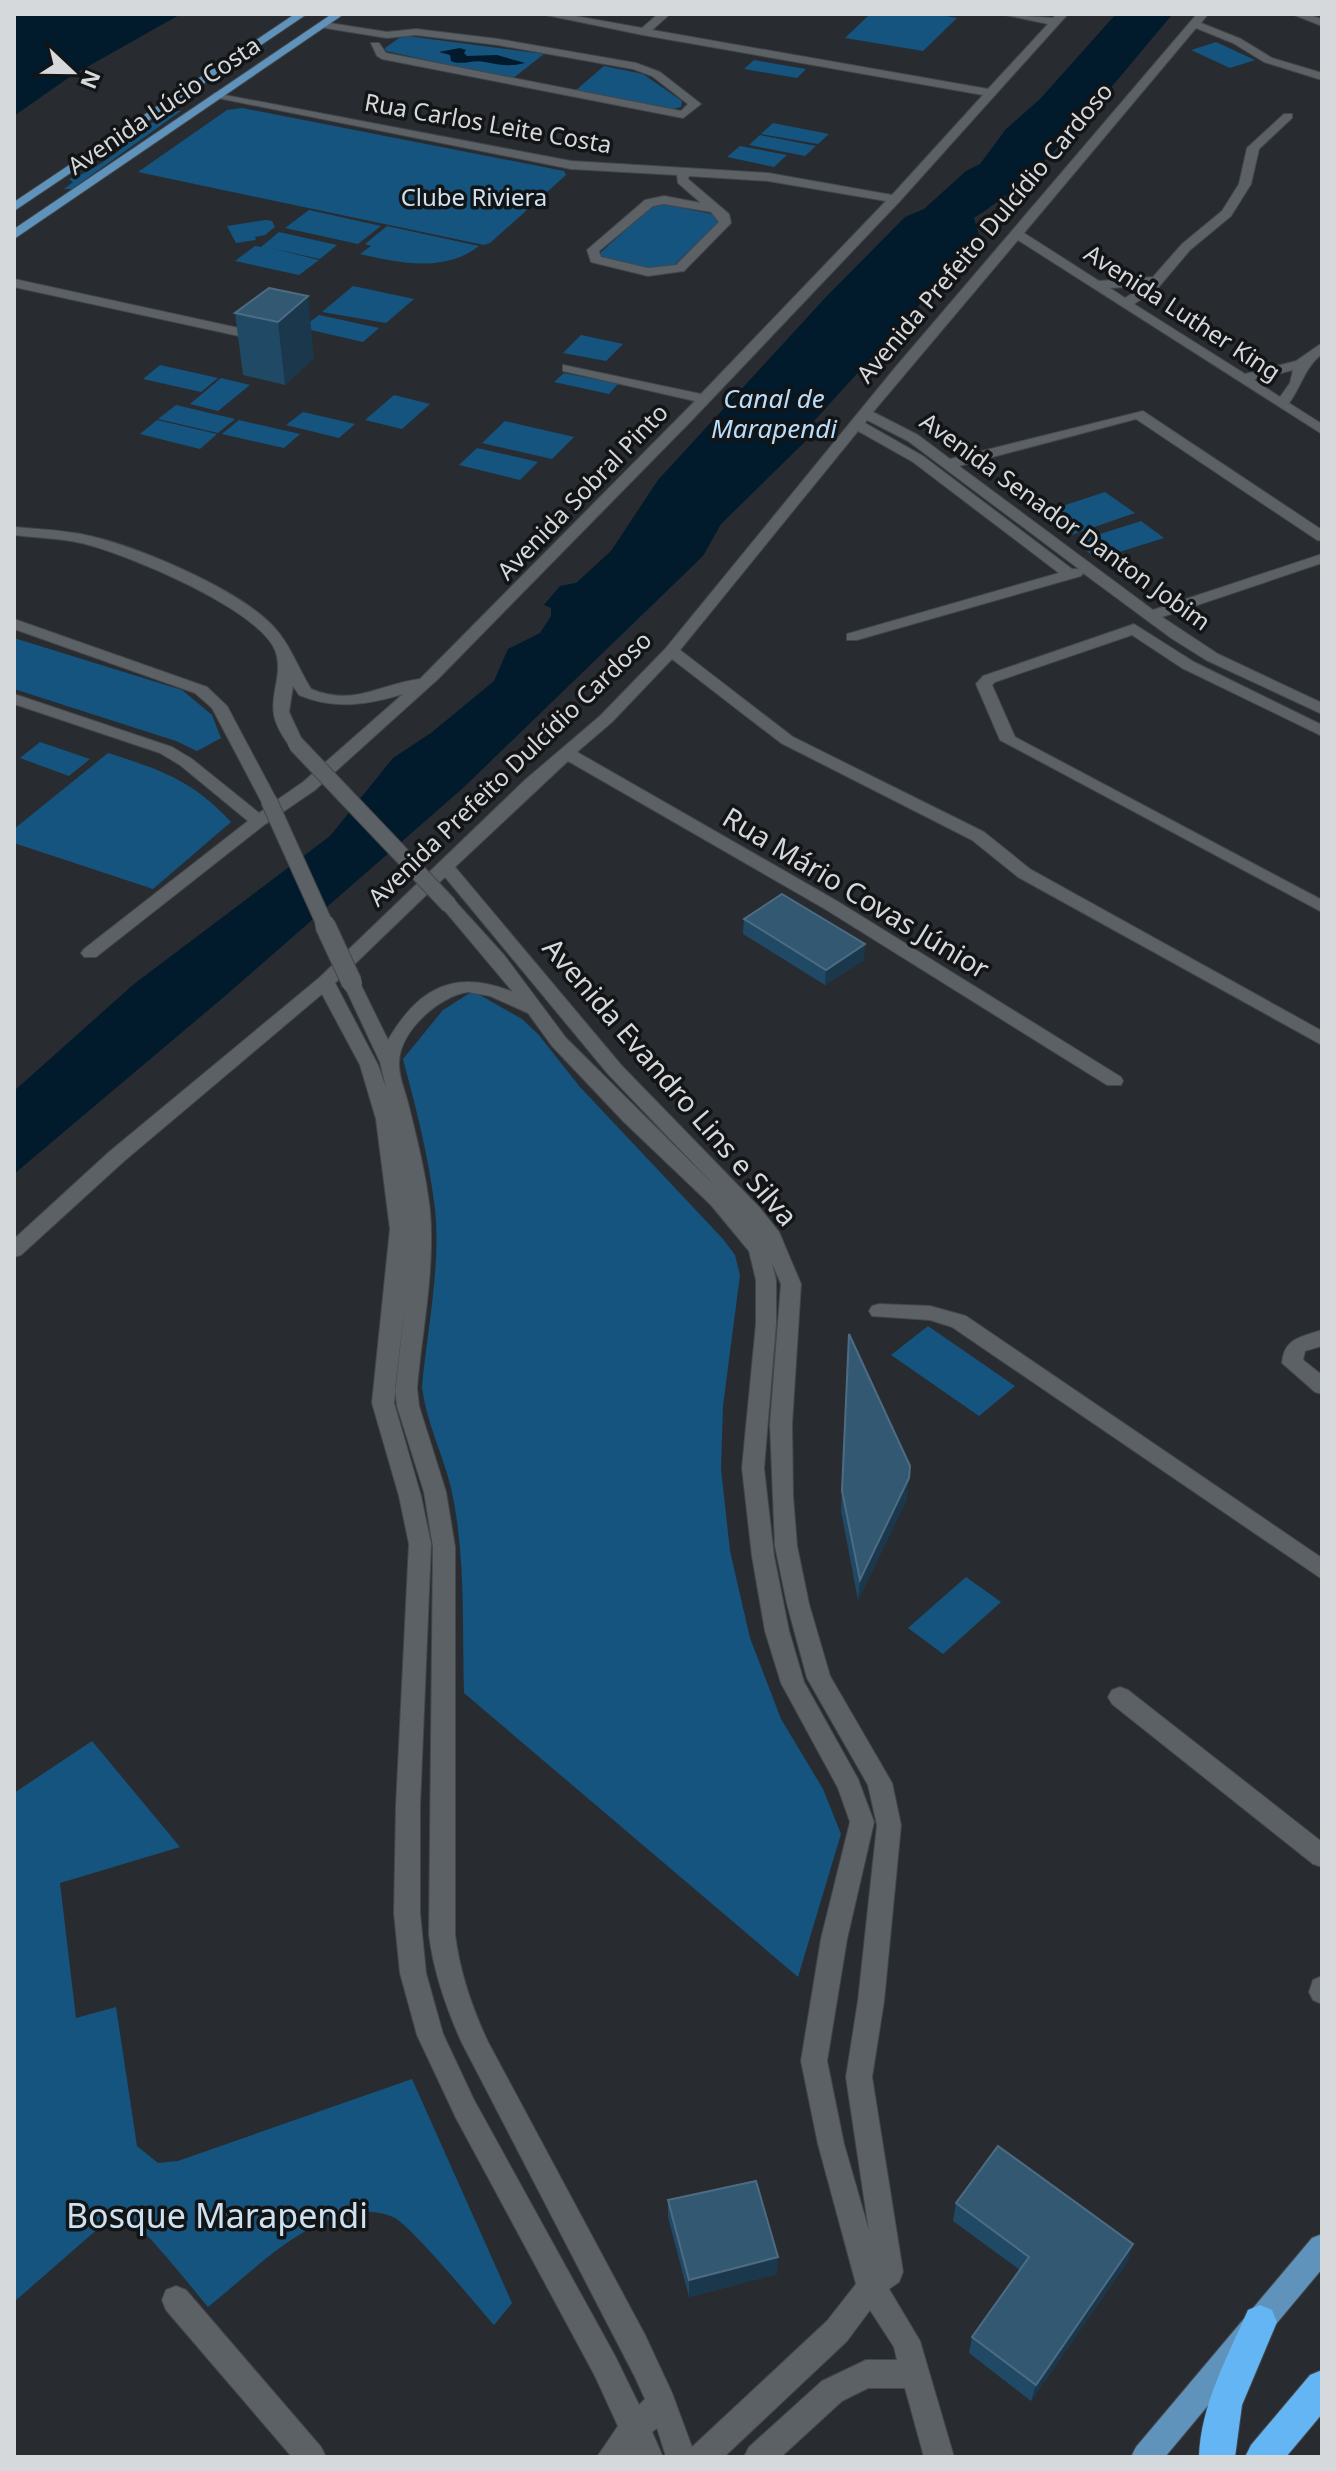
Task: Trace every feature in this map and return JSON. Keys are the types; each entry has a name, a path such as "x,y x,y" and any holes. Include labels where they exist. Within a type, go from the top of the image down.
{"highway":[{"path":"1217,2457 1216,2436 1229,2393 1260,2322"},
{"path":"1263,2457 1322,2387"}],"main road":[{"name":"Avenida Lúcio Costa","path":"14,235 339,14"},
{"name":"Avenida Lúcio Costa","path":"14,207 301,15"},
{"path":"301,15 274,41 289,42 311,33"},
{"path":"137,125 174,107 185,107 187,110 161,135"},
{"path":"1146,2457 1322,2248"}],"street":[{"path":"546,14 990,93"},
{"path":"643,32 665,14"},
{"path":"1006,14 1060,18"},
{"path":"1297,14 1322,23"},
{"name":"Avenida Sobral Pinto","path":"90,953 258,821 309,786 426,681 531,578 895,199 1060,18"},
{"path":"1199,19 1268,60 1322,77"},
{"name":"Avenida Prefeito Dulcídio Cardoso","path":"14,1250 116,1157 325,982 531,784 568,754 671,651 861,419 1199,19"},
{"path":"311,33 375,45 382,56 526,86 683,115 695,104 656,74 636,66 498,42 416,32 387,35 323,25"},
{"path":"342,38 353,30"},
{"path":"375,45 387,35"},
{"name":"Rua Carlos Leite Costa","path":"218,95 571,165 768,177 895,199"},
{"path":"1125,304 1157,281 1186,247 1227,213 1245,184 1253,148 1288,116"},
{"path":"678,173 711,208 725,217 725,223 680,268 648,272 595,259 593,250 649,203 678,173"},
{"path":"649,203 664,200 711,208"},
{"name":"Avenida Luther King","path":"1017,234 1322,430"},
{"path":"1097,285 1157,281"},
{"path":"14,283 248,333"},
{"path":"1243,379 1301,364 1322,347"},
{"path":"1281,404 1297,383 1301,364"},
{"path":"568,368 703,399"},
{"path":"949,464 1130,414 1145,417 1322,537"},
{"name":"Avenida Senador Danton Jobim","path":"861,419 910,437 1196,648 1322,709"},
{"name":"Avenida Senador Danton Jobim","path":"861,419 1069,574"},
{"path":"14,531 80,538 137,556 258,618 277,638 305,692 363,714 369,732"},
{"path":"1151,616 1322,558"},
{"path":"852,637 1069,574 1092,572"},
{"path":"14,624 201,690 219,706 269,801 389,1062 411,1155 420,1213 418,1275 406,1388 435,1492 444,1547 442,1935 445,1968 460,2013 526,2145 637,2349 662,2403 681,2457"},
{"name":"Avenida Senador Danton Jobim","path":"1322,731 1176,658 1134,629 989,679 984,685 1008,740 1322,907"},
{"path":"671,651 691,663 787,740 978,836 1024,873 1322,1039"},
{"name":"Avenida Evandro Lins e Silva","path":"287,662 279,716 296,744 498,959 559,1042 749,1234 759,1251 766,1280 766,1324 753,1468 763,1556 777,1631 793,1683 849,1786 862,1822 834,1939 814,2061 831,2144 870,2285 906,2341 939,2457"},
{"path":"1221,682 1240,670"},
{"path":"334,701 365,700 426,681"},
{"path":"14,699 166,750 258,821"},
{"path":"14,710 32,711 96,732 110,731"},
{"path":"14,710 193,771"},
{"name":"Rua Mário Covas Júnior","path":"568,754 831,905 1114,1081"},
{"name":"Avenida Evandro Lins e Silva","path":"445,867 615,1070 769,1232 791,1284 781,1424 786,1546 819,1678 880,1783 889,1825 871,2001 859,2077 889,2272 870,2285"},
{"path":"534,974 559,1042"},
{"path":"325,982 369,1065 386,1119 400,1229 383,1403 410,1496 420,1544 407,1863 407,1913 413,1973 430,2035 465,2109 605,2366 648,2457"},
{"path":"386,1119 389,1062 404,1029 436,996 465,985 491,989 533,1009"},
{"path":"631,1117 705,1164"},
{"path":"879,1311 930,1313 959,1321 1322,1570"},
{"path":"1322,1338 1298,1345 1293,1351 1292,1363 1322,1386"},
{"path":"384,1375 414,1425"},
{"path":"1120,1697 1322,1856"},
{"path":"411,1749 444,1746"},
{"path":"407,1863 443,1855"},
{"path":"703,2457 837,2331 856,2309 870,2285"},
{"path":"176,2300 311,2457"},
{"path":"759,2457 832,2391 866,2374 915,2374"},
{"path":"612,2457 635,2428 662,2403"}],"green space":[{"path":"870,14 935,14 957,18 923,51 845,38"},
{"path":"407,36 544,54 512,79 386,51 385,48 399,38"},
{"path":"1216,42 1255,60 1230,68 1191,50"},
{"path":"754,60 806,69 797,78 744,69"},
{"path":"604,66 643,74 682,101 681,107 673,109 575,91"},
{"name":"Clube Riviera","path":"242,108 564,171 566,175 484,245 138,172 227,110"},
{"path":"173,110 181,111 72,189 64,189 73,182 69,179 89,171 119,151 117,144"},
{"path":"773,123 829,134 818,144 761,134"},
{"path":"760,135 816,146 805,156 749,145"},
{"path":"740,146 787,155 774,167 727,157"},
{"path":"663,204 717,215 719,222 673,266 656,269 601,259 600,253 652,206"},
{"path":"309,210 381,226 358,244 285,228"},
{"path":"272,221 275,227 265,235 255,237 256,240 236,243 227,226"},
{"path":"387,226 479,246 451,260 437,263 406,263 360,254 371,246 365,244"},
{"path":"279,232 337,245 320,259 270,248 319,260 299,275 235,261 255,246 261,247"},
{"path":"353,286 414,299 386,323 322,312"},
{"path":"319,315 379,328 363,342 302,328"},
{"path":"581,335 623,344 606,361 563,353"},
{"path":"160,365 218,378 201,392 143,379"},
{"path":"564,373 618,384 609,394 554,382"},
{"path":"221,378 250,385 218,411 190,404"},
{"path":"394,395 430,404 402,429 365,420"},
{"path":"176,405 235,419 218,433 158,419"},
{"path":"303,412 355,424 339,438 286,425"},
{"path":"157,420 217,434 200,449 140,434"},
{"path":"239,420 300,434 284,448 222,434"},
{"path":"505,421 574,437 552,459 482,443"},
{"path":"477,448 538,462 520,480 459,465"},
{"path":"1105,492 1135,513 1071,535 1041,513"},
{"path":"1141,521 1164,538 1097,559 1075,542"},
{"path":"14,638 182,690 212,715 221,738 197,751 176,741 14,689"},
{"path":"40,742 90,759 69,776 20,758"},
{"path":"108,753 175,778 203,796 231,822 153,889 14,843 14,829"},
{"path":"473,991 522,1019 538,1034 580,1087 735,1255 740,1275 723,1406 721,1469 730,1551 750,1638 781,1719 823,1789 841,1834 798,1977 464,1693 462,1590 456,1513 422,1387 435,1276 435,1209 426,1152 403,1059 443,1010"},
{"path":"928,1326 1015,1386 979,1416 891,1355"},
{"path":"966,1577 1001,1602 943,1654 908,1628"},
{"name":"Bosque Marapendi","path":"92,1741 180,1847 60,1883 76,2018 116,2007 137,2146 158,2163 178,2161 412,2079 512,2303 494,2325 402,2223 393,2217 368,2212 343,2215 318,2224 294,2238 208,2307 149,2237 133,2224 122,2222 107,2225 93,2233 14,2302 14,1793"}],"water":[{"path":"14,14 181,14 71,76 14,116"},
{"name":"Canal de Marapendi","path":"1116,14 1173,14 1056,149 1003,197 974,218 980,238 814,421 816,431 721,524 703,556 463,788 225,996 14,1174 14,1091 134,984 330,836 393,758 431,733 494,681 508,649 540,633 551,616 551,608 544,605 560,586 576,583 611,551 658,480 826,297 905,217 924,209 966,171 980,164 1006,129 1040,99"},
{"path":"460,48 466,50 464,53 467,56 497,55 525,63 455,62 451,61 450,55 439,52"}],"building":[{"path":"269,288 308,296 278,322 235,313"},
{"path":"782,894 865,944 826,970 744,919"},
{"path":"849,1334 910,1466 909,1478 860,1580 842,1491"},
{"path":"998,2146 1133,2244 1036,2385 972,2337 1029,2257 956,2203"},
{"path":"756,2181 778,2257 689,2280 668,2200"}]}
